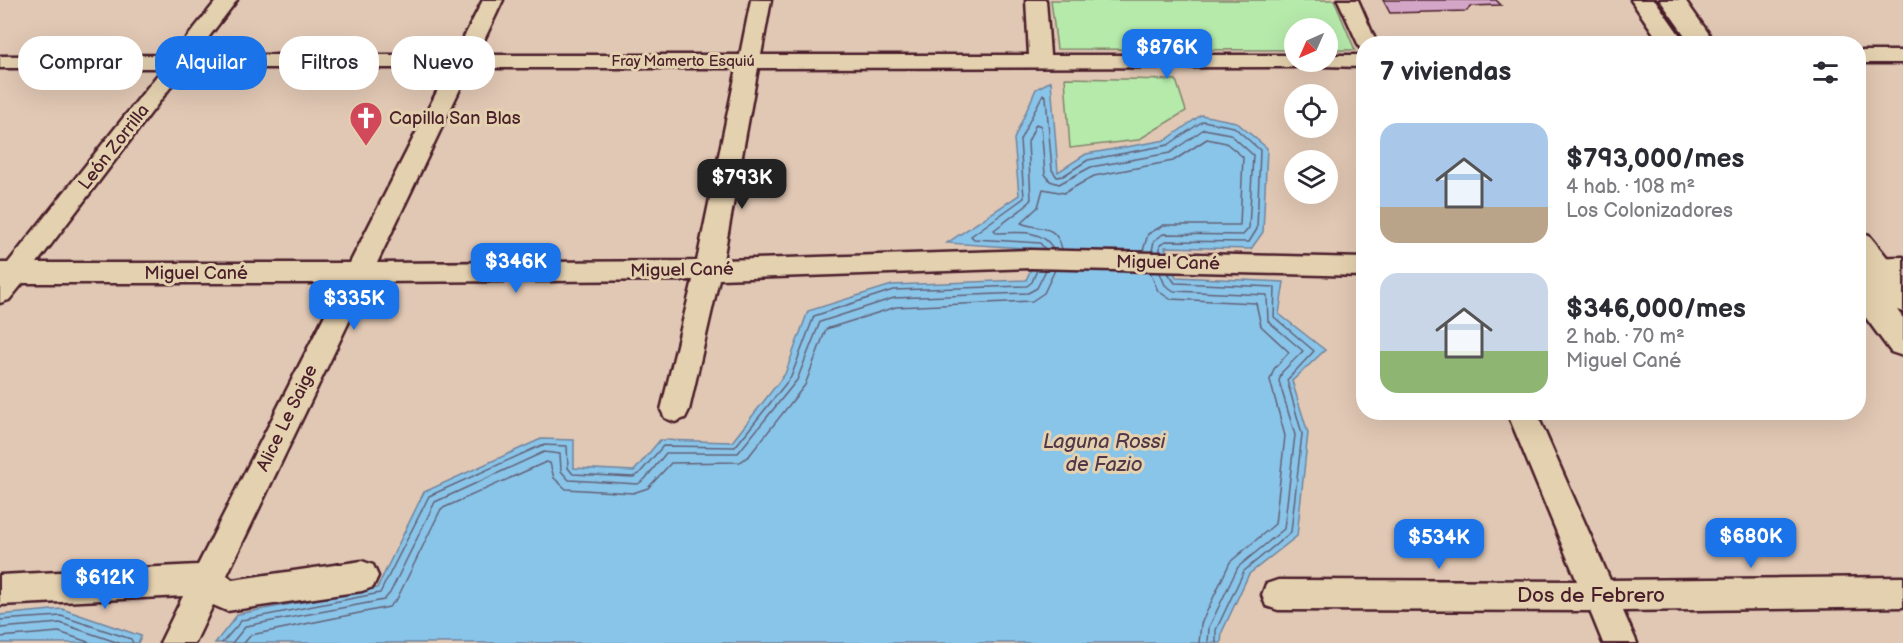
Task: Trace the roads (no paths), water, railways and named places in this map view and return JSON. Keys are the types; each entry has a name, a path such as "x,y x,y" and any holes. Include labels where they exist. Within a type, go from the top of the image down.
{"main road":[{"path":"1643,0 1668,36"},
{"path":"1672,0 1698,36"},
{"path":"1871,265 1903,300"},
{"path":"1871,265 1903,343"}],"street":[{"name":"León Zorrilla","path":"200,36 227,0"},
{"name":"Alice Le Saige","path":"476,36 493,0"},
{"path":"675,410 708,270 761,0"},
{"path":"1036,0 1040,59"},
{"path":"1348,0 1363,36"},
{"path":"1866,57 1903,57"},
{"name":"Fray Mamerto Esquiú","path":"495,63 1040,59 1284,61"},
{"path":"1338,61 1356,61"},
{"name":"Fray Mamerto Esquiú","path":"0,63 155,63"},
{"name":"Fray Mamerto Esquiú","path":"267,63 391,63"},
{"name":"León Zorrilla","path":"0,293 8,273 157,90"},
{"name":"Alice Le Saige","path":"177,643 357,273 450,90"},
{"name":"Miguel Cané","path":"8,273 708,270 1030,260 1356,267"},
{"path":"1524,420 1620,643"},
{"path":"0,590 208,580 227,596 362,576"},
{"name":"Dos de Febrero","path":"1278,595 1600,596 1903,592"}],"water":[{"name":"Laguna Rossi de Fazio","path":"1051,81 1058,172 1086,154 1166,140 1201,115 1236,122 1267,148 1263,232 1251,249 1165,247 1176,277 1284,282 1279,314 1325,350 1292,381 1308,433 1297,536 1249,574 1222,632 1221,643 215,643 238,614 377,588 424,492 541,439 574,440 574,468 634,471 660,440 732,442 785,374 808,311 892,285 1026,280 1040,249 947,243 1019,195 1014,139 1036,89"},
{"path":"62,609 141,636 138,643 0,643 0,615"}],"place":[{"name":"Capilla San Blas","path":"366,147"}]}
